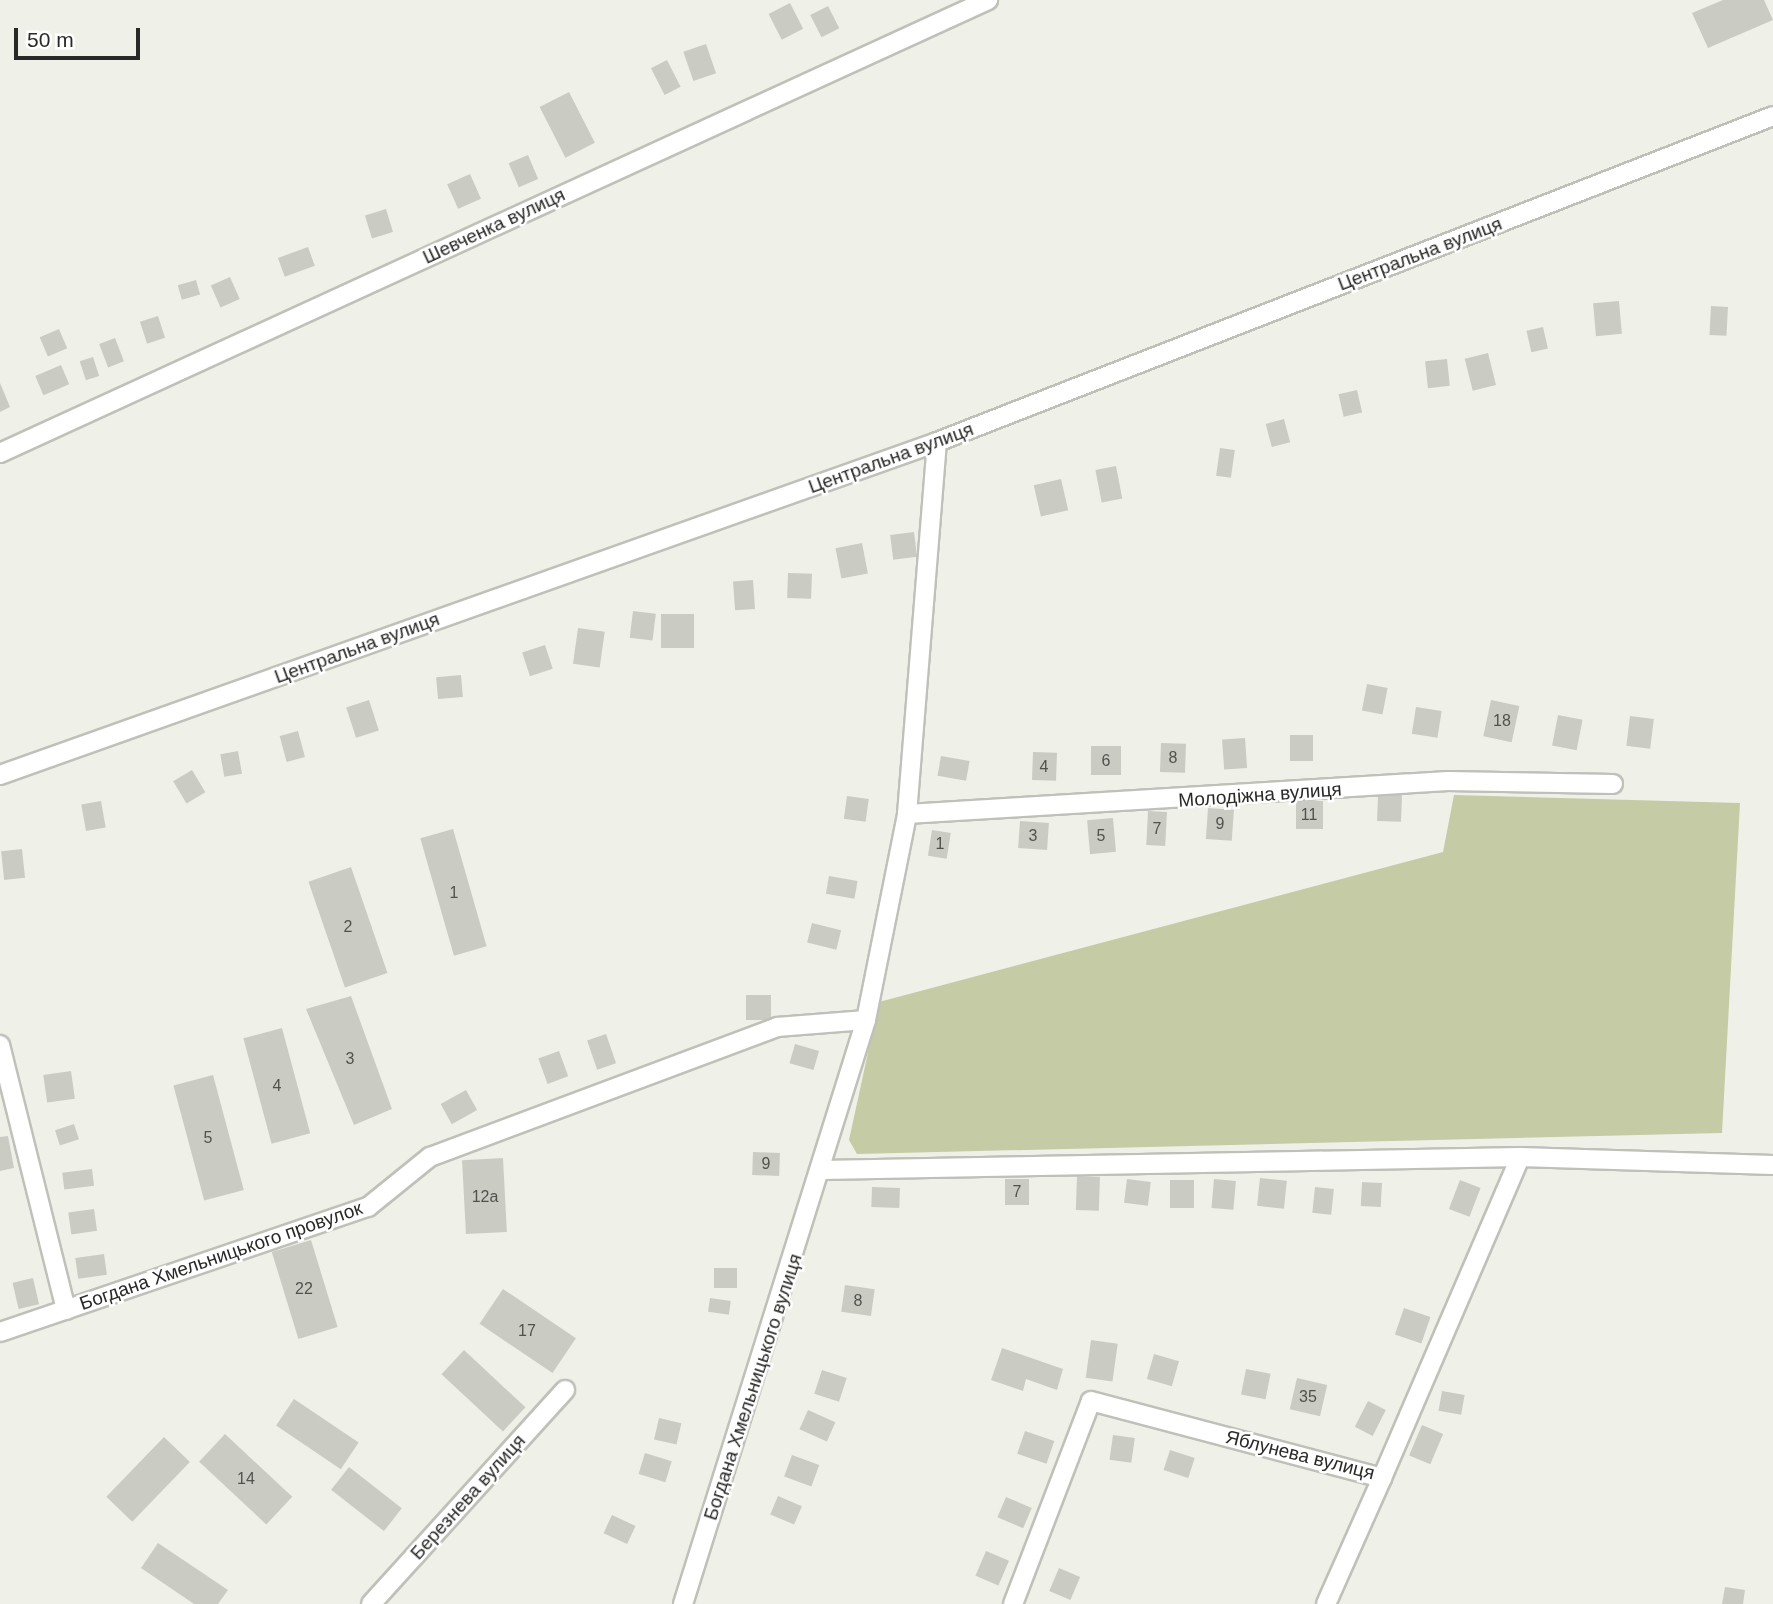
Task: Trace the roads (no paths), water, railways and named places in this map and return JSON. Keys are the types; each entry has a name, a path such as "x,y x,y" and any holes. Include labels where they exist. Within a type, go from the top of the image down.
{"street":[{"name":"Шевченка вулиця","path":"0,453 988,0"},
{"name":"Центральна вулиця","path":"0,775 937,442 1773,116"},
{"name":"Богдана Хмельницького вулиця","path":"683,1604 822,1170 866,1020 907,814 937,442"},
{"name":"Молодіжна вулиця","path":"907,814 1448,781 1613,784"},
{"name":"Богдана Хмельницького провулок","path":"0,1332 368,1206 430,1157 777,1027 866,1020"},
{"path":"0,1045 66,1310"},
{"path":"822,1170 1520,1157 1773,1165"},
{"name":"Яблунева вулиця","path":"1013,1604 1091,1401 1382,1478 1520,1157"},
{"name":"Березнева вулиця","path":"371,1604 565,1390"},
{"path":"1325,1604 1382,1478"}]}
